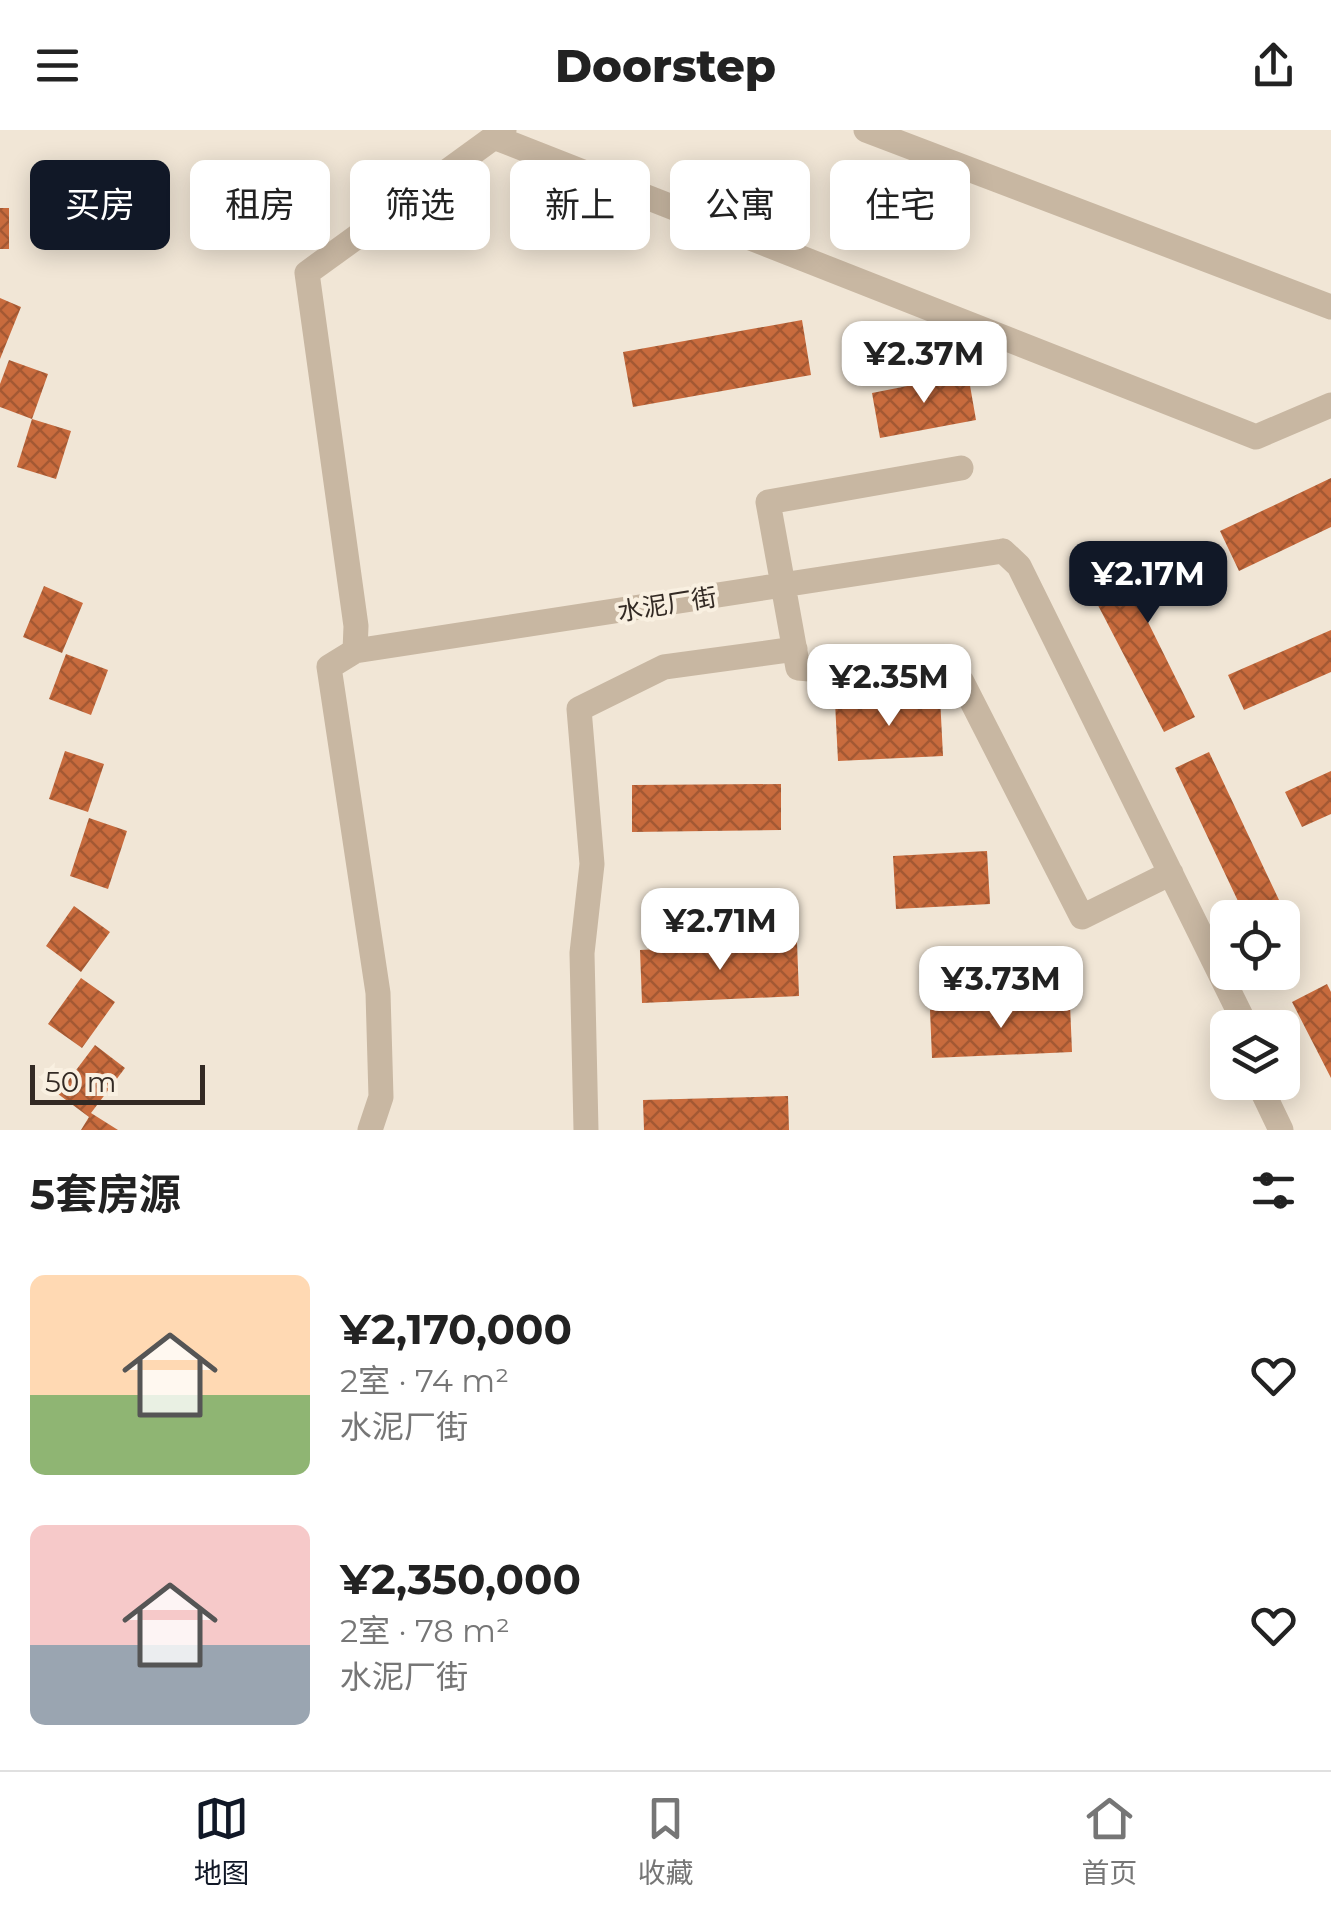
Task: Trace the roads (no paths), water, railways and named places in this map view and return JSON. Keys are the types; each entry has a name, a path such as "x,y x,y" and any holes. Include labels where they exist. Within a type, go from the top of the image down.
{"street":[{"path":"866,130 1331,306"},
{"path":"370,1130 381,1097 378,993 328,666 356,638 307,273 499,134 1256,437 1331,406"},
{"path":"961,468 768,502 787,586 798,668 962,682 1082,917 1164,876"},
{"name":"水泥厂街","path":"356,638 787,586 1003,551 1018,566 1223,1010"},
{"path":"586,1130 582,953 592,864 580,710 664,667 796,648"},
{"name":"水泥厂街","path":"1164,876 1237,1010"},
{"path":"1267,1100 1281,1130"},
{"path":"1283,1100 1297,1130"}]}
